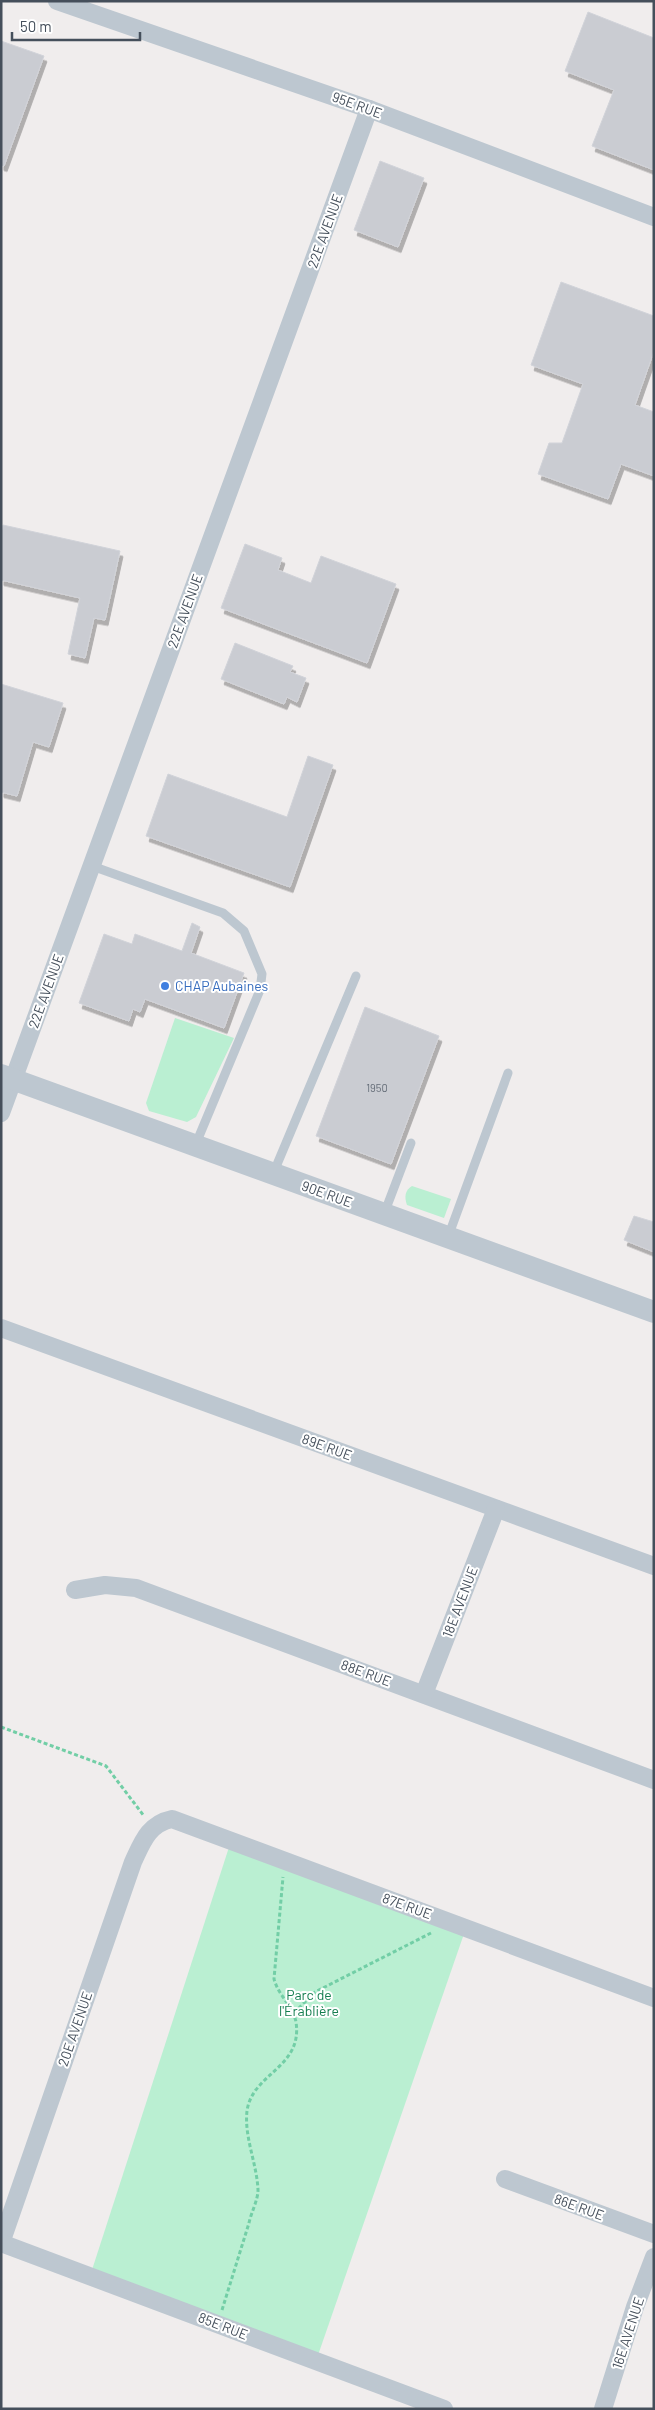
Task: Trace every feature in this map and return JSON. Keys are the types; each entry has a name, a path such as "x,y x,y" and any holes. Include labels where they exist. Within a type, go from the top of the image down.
{"street":[{"name":"95E RUE","path":"57,1 369,109 654,217"},
{"name":"22E AVENUE","path":"1,1113 8,1078 92,866 369,109"},
{"name":"90E RUE","path":"8,1078 654,1312"},
{"name":"89E RUE","path":"1,1328 654,1566"},
{"name":"18E AVENUE","path":"424,1694 496,1509"},
{"name":"88E RUE","path":"75,1590 105,1585 136,1588 654,1780"},
{"name":"87E RUE","path":"157,1825 172,1819 654,1998"},
{"name":"20E AVENUE","path":"1,2243 133,1862 145,1837 157,1825"},
{"name":"86E RUE","path":"505,2179 654,2234"},
{"name":"85E RUE","path":"1,2243 444,2409"},
{"name":"16E AVENUE","path":"603,2409 635,2307 654,2257"}],"lane":[{"path":"92,866 223,914 244,931 257,958 262,974 260,990 195,1146"},
{"path":"273,1174 356,976"},
{"path":"448,1238 508,1073"},
{"path":"384,1214 412,1143"}],"path":[{"path":"1,1727 106,1766 157,1825"},
{"path":"218,2324 258,2192 248,2128 249,2099 258,2087 290,2057 296,2025 294,2013 278,1991 274,1979 285,1861"},
{"path":"294,2013 315,1992 422,1939 448,1922"}],"green space":[{"path":"175,1018 234,1038 196,1117 187,1122 149,1111 146,1103"},
{"path":"412,1186 451,1199 444,1218 407,1205 406,1194"},
{"name":"Parc de l'Érablière","path":"231,1841 466,1928 316,2361 90,2276"}],"building":[{"path":"588,12 654,38 654,170 592,146 614,90 565,71"},
{"path":"1,41 44,56 4,166 1,165"},
{"path":"380,161 424,178 398,247 354,230"},
{"path":"561,282 654,316 654,351 635,405 654,412 654,476 621,464 608,499 538,474 549,443 562,443 583,384 531,365"},
{"path":"3,525 120,551 105,620 94,618 85,658 68,654 80,598 1,580 1,534"},
{"path":"245,544 282,558 278,570 311,583 321,556 396,584 367,663 221,608"},
{"path":"235,643 293,666 290,672 306,678 297,702 287,697 284,704 221,679"},
{"path":"1,684 63,703 49,747 33,742 17,796 1,792"},
{"path":"308,756 333,765 290,887 146,836 168,774 287,817"},
{"path":"192,923 200,927 191,953 244,973 224,1028 145,999 140,1012 133,1009 129,1021 79,1003 104,934 132,944 135,934 182,951"},
{"path":"365,1007 439,1036 391,1164 316,1136"},
{"path":"634,1216 654,1222 654,1252 624,1240"}],"place":[{"name":"CHAP Aubaines","path":"165,986"}]}
